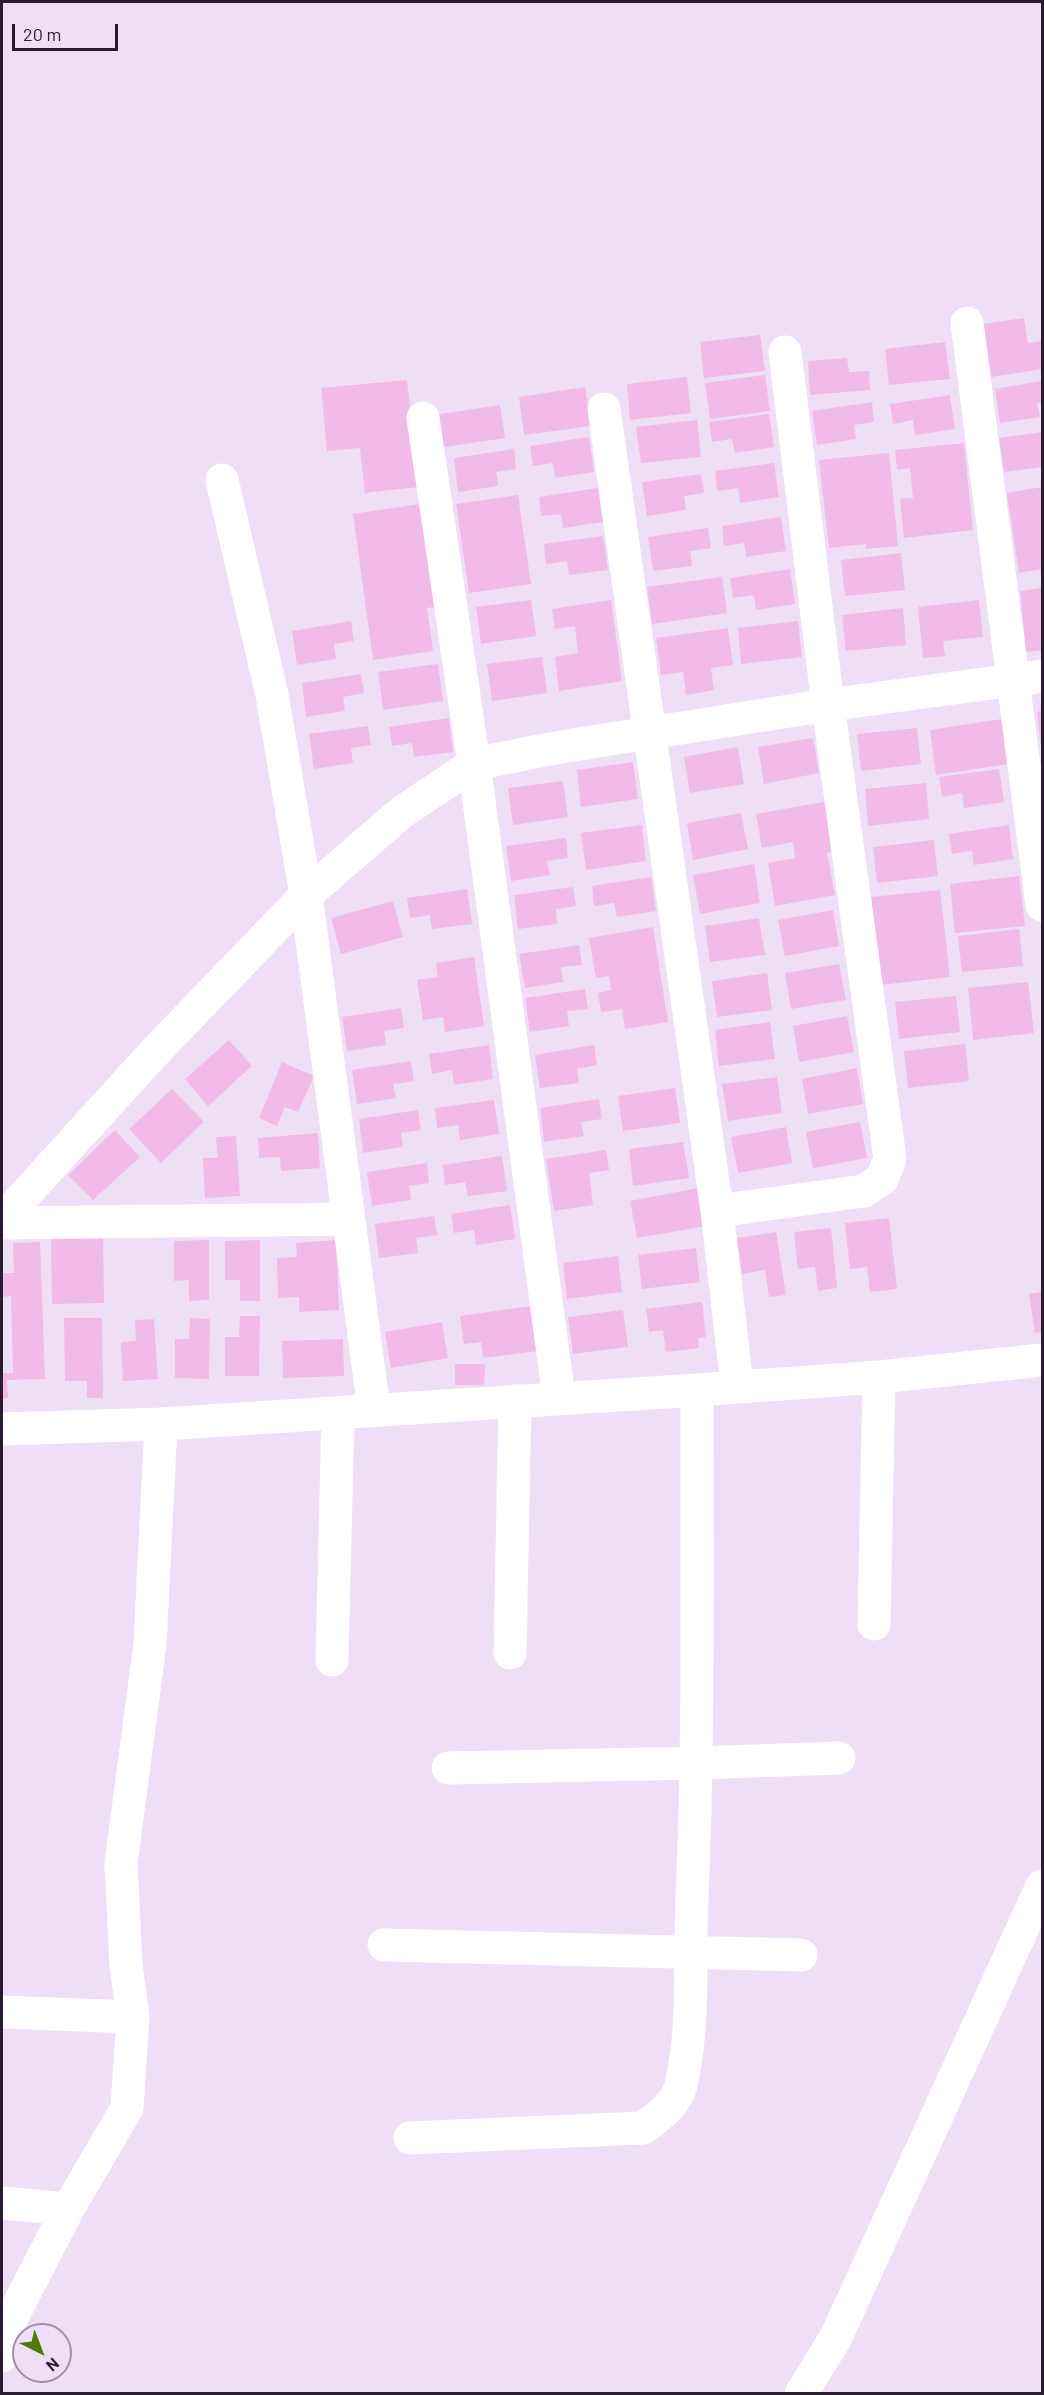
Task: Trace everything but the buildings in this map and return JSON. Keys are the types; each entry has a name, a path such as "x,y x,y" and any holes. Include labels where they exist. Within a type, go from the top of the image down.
{"street":[{"path":"967,323 1028,678 1042,905"},
{"path":"717,1211 864,1191 882,1179 890,1160 828,705 785,352"},
{"path":"604,409 717,1211 737,1386"},
{"path":"423,418 474,764 559,1398"},
{"path":"222,480 272,695 306,895 374,1410"},
{"path":"2,1222 152,1055 306,895 402,812 474,764 560,747 828,705 1028,678"},
{"path":"2,1222 348,1219"},
{"path":"2,1429 160,1424 697,1390 879,1377 1042,1360"},
{"path":"874,1624 879,1377"},
{"path":"410,2138 643,2128 668,2109 681,2087 691,2018 690,1952 698,1763 697,1390"},
{"path":"510,1653 515,1401"},
{"path":"332,1660 338,1413"},
{"path":"2,2356 9,2323 68,2209 127,2108 133,2017 126,1965 121,1863 150,1644 160,1424"},
{"path":"448,1768 839,1758"},
{"path":"801,2394 836,2337 1042,1886"},
{"path":"384,1944 801,1955"},
{"path":"2,2012 133,2017"},
{"path":"2,2203 68,2209"}]}
